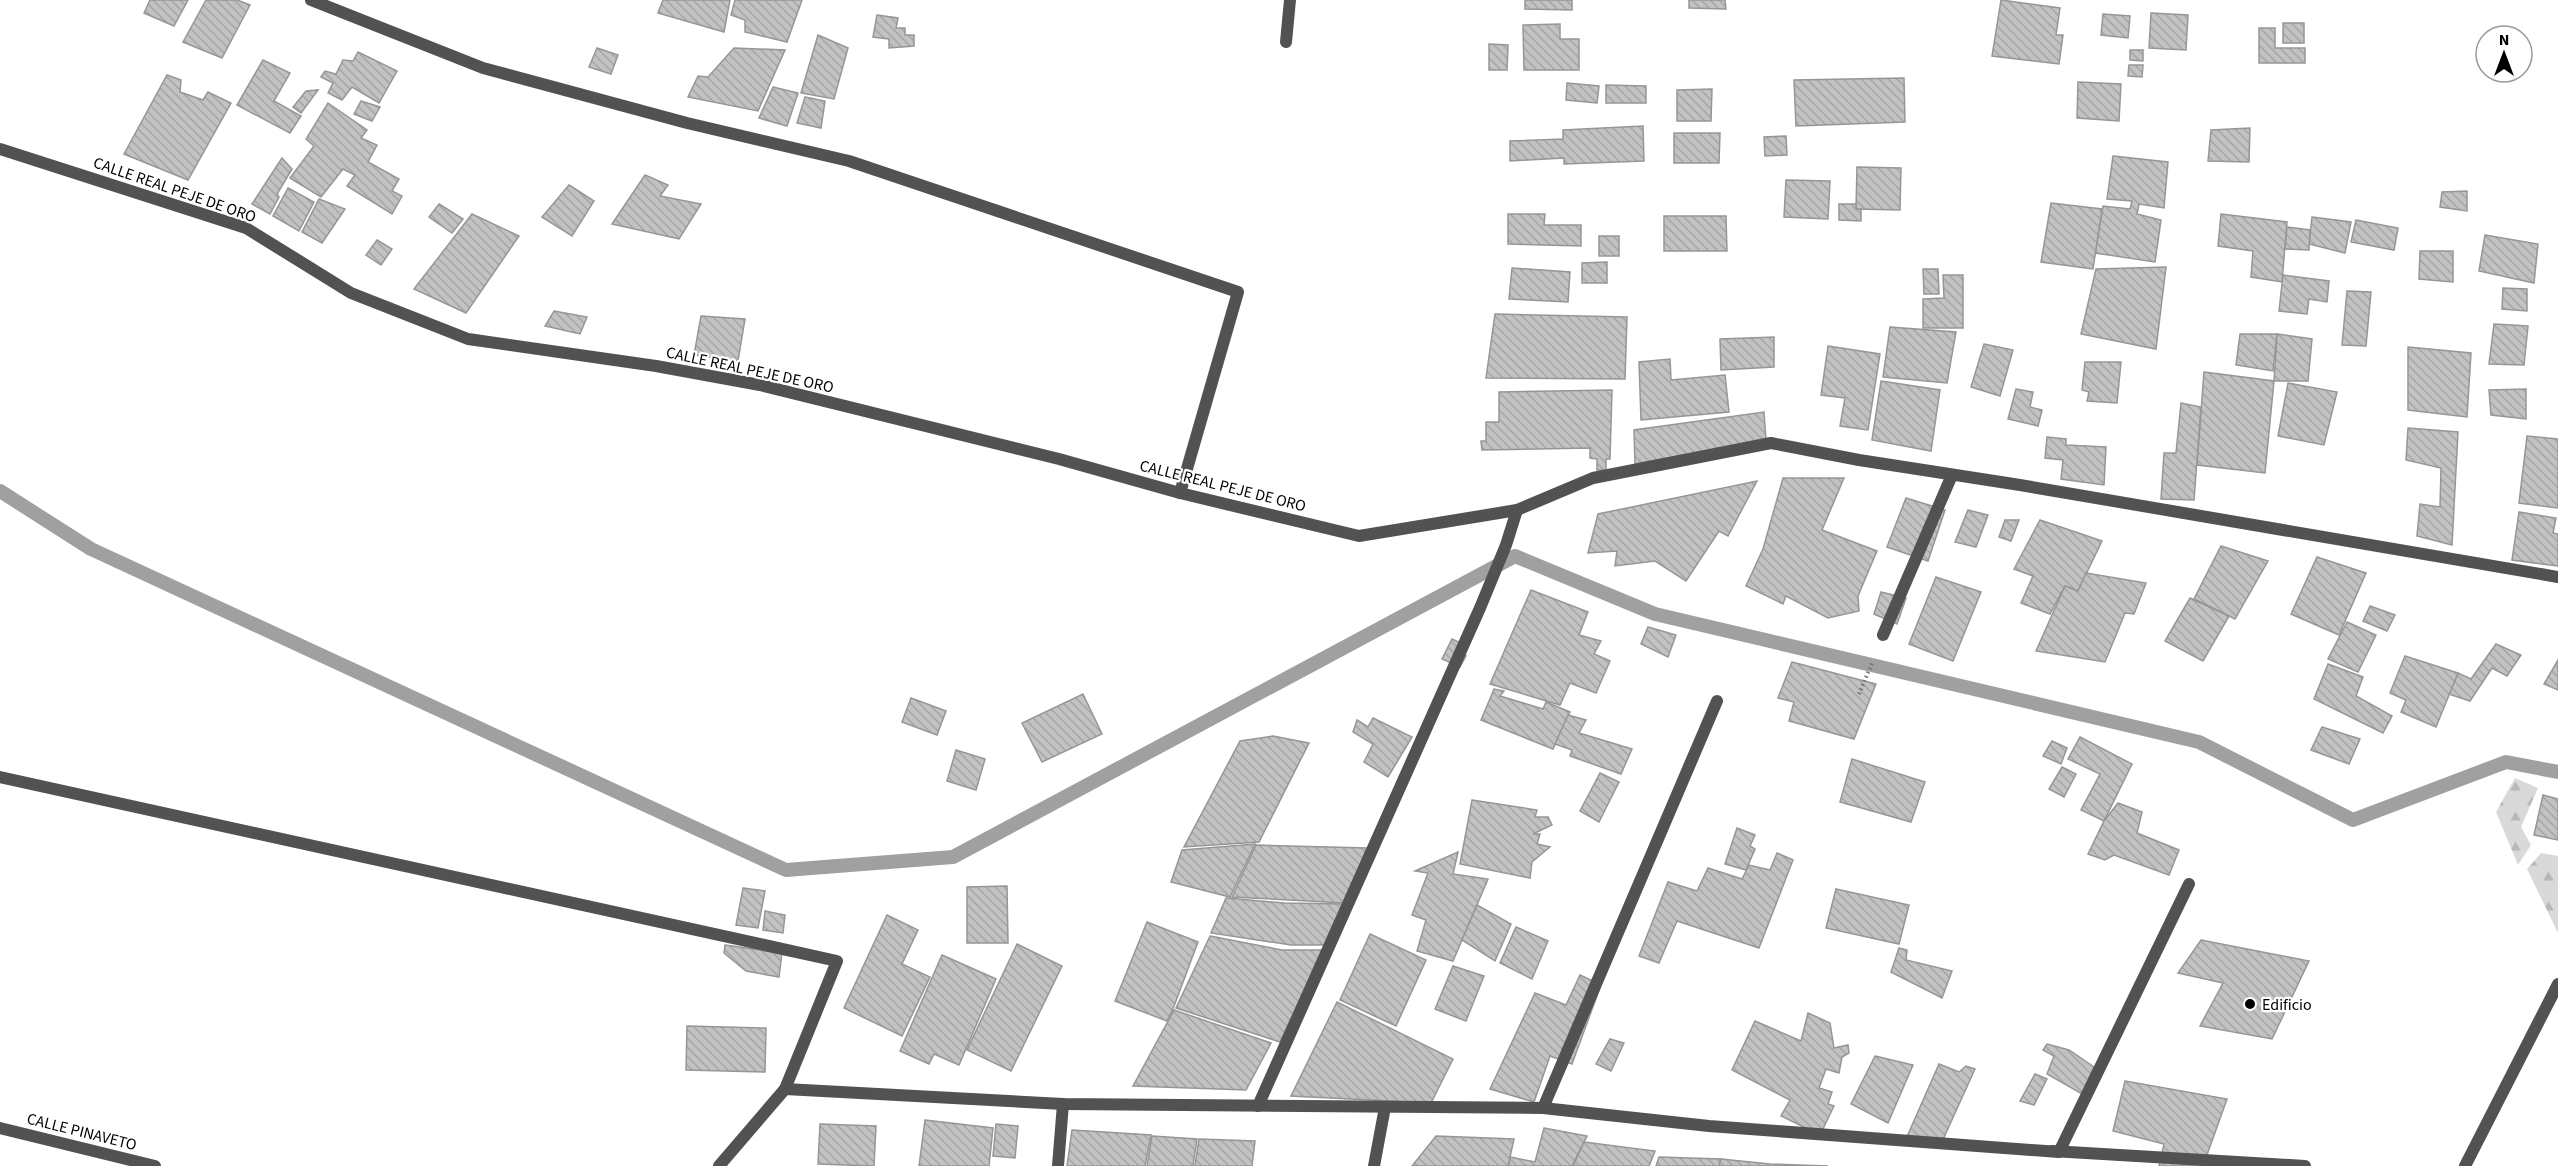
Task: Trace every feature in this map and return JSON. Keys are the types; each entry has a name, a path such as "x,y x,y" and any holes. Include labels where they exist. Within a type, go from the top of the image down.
{"street":[{"path":"311,0 483,68 687,123 849,161 1238,292 1180,493"},
{"path":"1286,42 1290,0"},
{"name":"CALLE REAL PEJE DE ORO","path":"0,149 246,228 351,293 468,339 645,364 760,385 1059,459 1180,493 1359,536 1517,510 1593,478 1771,443 2558,577"},
{"path":"1883,635 1952,475"},
{"path":"1258,1106 1480,608 1506,545 1517,510"},
{"path":"1543,1108 1717,701"},
{"path":"0,777 837,961 785,1089 718,1166"},
{"path":"2059,1152 2189,884"},
{"path":"2465,1166 2558,984"},
{"path":"785,1089 1063,1104 1543,1108 1709,1126 2059,1152 2305,1166"},
{"path":"1058,1166 1063,1104"},
{"path":"1374,1166 1385,1107"},
{"name":"CALLE PINAVETO","path":"0,1128 155,1166"}],"path":[{"path":"1859,694 1868,674"}],"green space":[{"path":"2515,778 2538,788 2521,827 2531,845 2518,865 2496,812"},
{"path":"2541,853 2558,856 2558,933 2527,869"}],"building":[{"path":"150,0 188,0 174,26 144,13"},
{"path":"206,0 237,0 250,5 222,58 183,42"},
{"path":"663,0 730,0 724,32 658,13"},
{"path":"735,0 802,0 787,42 745,32 745,20 731,15"},
{"path":"1525,0 1572,0 1572,10 1525,9"},
{"path":"1689,0 1725,0 1726,9 1689,8"},
{"path":"2001,0 2060,8 2056,35 2063,35 2059,64 1992,56"},
{"path":"2151,13 2188,15 2186,50 2149,48"},
{"path":"2103,14 2130,16 2128,38 2101,35"},
{"path":"877,15 898,18 896,28 905,28 905,35 914,35 914,46 889,48 889,39 873,37"},
{"path":"2283,23 2304,23 2304,43 2283,43"},
{"path":"1560,24 1560,39 1579,39 1579,70 1524,70 1523,25"},
{"path":"2259,28 2275,28 2275,48 2305,48 2305,63 2259,63"},
{"path":"818,35 848,48 834,99 801,93"},
{"path":"1489,44 1508,45 1507,70 1489,70"},
{"path":"597,48 618,55 611,74 589,67"},
{"path":"734,48 785,50 758,111 688,97 698,76 708,77"},
{"path":"2130,50 2143,50 2143,61 2130,60"},
{"path":"358,52 397,71 379,103 352,87 342,100 328,93 333,83 321,77 325,71 336,74 343,60 353,61"},
{"path":"263,60 290,73 274,101 301,116 290,133 237,105"},
{"path":"2129,65 2143,65 2142,77 2128,76"},
{"path":"167,75 181,80 180,92 203,100 208,92 231,103 188,180 124,154"},
{"path":"1904,78 1905,122 1796,126 1794,80"},
{"path":"2078,82 2121,84 2119,121 2077,118"},
{"path":"1567,83 1599,86 1597,103 1566,100"},
{"path":"1606,85 1646,86 1646,103 1606,103"},
{"path":"773,87 798,93 787,126 759,118"},
{"path":"1712,89 1711,121 1677,121 1677,90"},
{"path":"318,90 301,113 293,107 306,91"},
{"path":"805,97 825,101 821,128 797,123"},
{"path":"361,101 380,107 372,121 354,114"},
{"path":"328,103 367,130 361,138 377,145 368,162 399,179 392,191 402,196 392,214 347,186 355,175 343,169 321,197 290,178 314,146 306,139"},
{"path":"1643,126 1644,161 1564,164 1564,158 1510,161 1510,141 1563,139 1563,130"},
{"path":"2250,128 2249,162 2208,161 2211,130"},
{"path":"1674,133 1720,133 1719,163 1674,163"},
{"path":"1786,136 1787,155 1765,156 1764,137"},
{"path":"2113,156 2168,162 2164,208 2139,204 2137,214 2161,220 2155,262 2095,253 2103,206 2130,209 2132,201 2107,199"},
{"path":"282,158 292,169 277,194 279,197 270,214 252,204"},
{"path":"1857,167 1901,168 1900,210 1856,209"},
{"path":"645,175 668,185 660,196 701,204 679,239 612,224"},
{"path":"1786,180 1830,181 1828,219 1784,217"},
{"path":"569,185 594,201 572,236 542,217"},
{"path":"288,188 314,202 299,231 273,216"},
{"path":"2467,191 2467,211 2440,207 2442,192"},
{"path":"319,199 345,209 322,243 302,232"},
{"path":"2051,203 2102,209 2093,269 2041,262"},
{"path":"439,204 463,219 452,233 429,217"},
{"path":"1839,204 1856,204 1856,209 1861,209 1861,221 1839,220"},
{"path":"472,214 519,236 466,313 414,289"},
{"path":"1508,214 1545,214 1544,225 1581,225 1581,246 1508,244"},
{"path":"2221,214 2287,222 2282,282 2251,277 2253,251 2218,246"},
{"path":"1664,216 1726,216 1727,251 1664,251"},
{"path":"2312,217 2351,222 2345,253 2309,244"},
{"path":"2356,220 2398,228 2394,250 2351,242"},
{"path":"2287,227 2310,230 2309,250 2285,249"},
{"path":"2485,235 2538,244 2534,283 2479,271"},
{"path":"1599,236 1619,236 1619,256 1599,256"},
{"path":"377,240 392,249 381,265 366,255"},
{"path":"2420,251 2453,251 2453,282 2419,279"},
{"path":"1607,262 1607,283 1582,283 1582,263"},
{"path":"2166,267 2156,349 2081,334 2096,269"},
{"path":"1512,268 1570,272 1568,302 1509,299"},
{"path":"1923,269 1938,269 1939,294 1924,294"},
{"path":"1943,275 1963,275 1963,328 1923,328 1923,299 1944,298"},
{"path":"2283,275 2329,281 2327,302 2309,299 2307,314 2279,311"},
{"path":"2503,288 2527,289 2527,311 2502,309"},
{"path":"2347,291 2371,292 2366,346 2342,345"},
{"path":"554,311 587,317 580,334 545,326"},
{"path":"1495,314 1627,317 1625,379 1486,378"},
{"path":"701,316 745,319 738,361 694,355"},
{"path":"2494,324 2528,326 2524,365 2489,364"},
{"path":"1890,327 1956,332 1947,383 1883,377"},
{"path":"2240,334 2277,334 2273,371 2236,365"},
{"path":"2277,334 2312,339 2308,381 2274,381"},
{"path":"1774,337 1774,367 1721,370 1720,339"},
{"path":"1984,344 2013,350 2000,396 1971,387"},
{"path":"1828,346 1880,354 1868,430 1840,426 1845,398 1821,395"},
{"path":"2408,347 2471,353 2467,417 2408,410"},
{"path":"1670,359 1671,380 1725,375 1729,412 1641,420 1639,362"},
{"path":"2085,362 2121,362 2117,403 2087,401 2089,392 2082,390"},
{"path":"2204,372 2274,381 2265,473 2197,465"},
{"path":"1881,381 1940,390 1931,451 1872,440"},
{"path":"2288,383 2337,392 2324,445 2278,436"},
{"path":"2016,389 2033,392 2030,407 2042,410 2038,426 2008,419"},
{"path":"2526,389 2526,419 2491,415 2489,390"},
{"path":"1612,390 1610,459 1606,459 1606,470 1597,470 1597,459 1590,458 1590,448 1482,450 1481,441 1486,441 1486,422 1499,422 1499,392"},
{"path":"2181,403 2201,407 2194,500 2161,499 2164,453 2176,453"},
{"path":"1764,412 1766,440 1635,464 1634,430"},
{"path":"2408,428 2458,432 2452,545 2417,536 2420,504 2440,507 2441,468 2406,460"},
{"path":"2527,436 2558,439 2558,508 2519,503"},
{"path":"2047,437 2066,439 2066,445 2106,447 2104,485 2061,479 2063,460 2045,458"},
{"path":"1783,478 1844,478 1822,530 1877,551 1858,596 1859,611 1828,618 1786,596 1783,604 1746,586 1763,549"},
{"path":"1757,481 1728,536 1719,531 1686,581 1655,561 1615,566 1617,551 1588,553 1598,514"},
{"path":"1906,498 1945,510 1928,561 1887,547"},
{"path":"1968,510 1988,515 1976,547 1955,542"},
{"path":"2519,512 2556,518 2553,533 2558,534 2558,566 2512,560"},
{"path":"2005,520 2019,520 2011,541 1999,537"},
{"path":"2040,520 2102,541 2078,591 2065,586 2050,614 2021,603 2033,576 2014,569"},
{"path":"2221,546 2268,561 2235,619 2194,599"},
{"path":"2317,557 2366,573 2339,635 2291,614"},
{"path":"2086,573 2146,583 2134,614 2125,613 2105,662 2036,651 2065,586 2078,591"},
{"path":"1936,577 1981,592 1953,661 1909,644"},
{"path":"1531,590 1588,612 1579,635 1601,641 1594,654 1610,661 1596,693 1570,683 1560,705 1490,684"},
{"path":"1881,592 1906,598 1897,624 1874,614"},
{"path":"2190,598 2229,616 2203,661 2165,641"},
{"path":"2370,606 2395,615 2387,631 2363,621"},
{"path":"2347,622 2376,635 2358,672 2328,659"},
{"path":"1648,627 1676,635 1668,657 1641,644"},
{"path":"1452,639 1461,643 1456,652 1466,656 1460,667 1442,659"},
{"path":"2496,644 2521,655 2507,676 2492,668 2470,701 2449,694 2458,673 2471,679"},
{"path":"2405,656 2458,673 2436,727 2401,712 2406,700 2390,693"},
{"path":"2558,660 2558,690 2544,684"},
{"path":"1792,662 1876,684 1854,739 1789,721 1794,702 1778,698"},
{"path":"2328,664 2363,677 2356,696 2392,716 2383,733 2314,699"},
{"path":"1494,689 1504,691 1500,696 1543,709 1546,702 1570,712 1553,749 1481,720"},
{"path":"1083,694 1102,734 1042,762 1022,723"},
{"path":"911,698 946,711 937,735 902,722"},
{"path":"1568,715 1586,720 1579,733 1632,749 1621,774 1570,756 1572,750 1555,744"},
{"path":"1373,718 1412,737 1388,777 1364,762 1373,744 1353,732 1357,720 1368,727"},
{"path":"2322,727 2360,739 2349,764 2311,750"},
{"path":"1273,736 1309,743 1259,842 1184,847 1240,741"},
{"path":"2080,737 2132,764 2104,821 2081,810 2100,774 2068,759"},
{"path":"2052,741 2067,748 2061,764 2043,756"},
{"path":"956,750 985,759 976,790 947,781"},
{"path":"1852,759 1925,782 1911,822 1840,802"},
{"path":"2062,767 2076,774 2064,797 2049,789"},
{"path":"1600,773 1619,782 1599,822 1580,811"},
{"path":"2543,795 2558,799 2558,840 2534,835"},
{"path":"1472,800 1537,810 1535,817 1548,817 1552,825 1533,834 1540,834 1537,844 1550,847 1532,862 1530,878 1460,864"},
{"path":"2118,803 2142,812 2137,833 2179,850 2169,875 2114,855 2105,860 2088,854 2104,821"},
{"path":"1737,828 1755,835 1750,846 1755,849 1746,870 1725,864"},
{"path":"1255,844 1230,897 1171,882 1182,850"},
{"path":"1256,845 1367,848 1345,903 1232,897"},
{"path":"1458,852 1453,874 1488,879 1453,961 1417,951 1426,920 1412,915 1428,873 1415,871"},
{"path":"1777,853 1793,860 1759,948 1677,921 1659,963 1639,956 1668,882 1697,891 1708,868 1742,879 1749,865 1770,870"},
{"path":"1007,886 1008,943 967,943 967,887"},
{"path":"743,888 765,891 758,928 736,925"},
{"path":"1836,889 1909,905 1899,944 1826,928"},
{"path":"1226,898 1284,903 1345,904 1326,945 1291,945 1211,933"},
{"path":"1477,905 1511,924 1495,961 1462,940"},
{"path":"765,911 785,915 783,933 763,930"},
{"path":"887,915 918,930 902,964 930,977 902,1036 844,1008"},
{"path":"1147,922 1198,942 1167,1021 1115,1001"},
{"path":"1516,927 1548,941 1532,979 1500,963"},
{"path":"1370,934 1426,960 1396,1026 1340,1000"},
{"path":"1210,936 1282,950 1323,950 1280,1042 1176,1008"},
{"name":"Edificio","path":"2201,940 2309,961 2272,1039 2200,1026 2223,983 2178,973"},
{"path":"1017,944 1062,966 1011,1071 967,1050"},
{"path":"725,945 782,953 779,977 746,971 724,953"},
{"path":"1899,948 1907,950 1906,960 1952,971 1942,998 1891,972"},
{"path":"942,955 996,979 959,1065 934,1054 929,1064 900,1051"},
{"path":"1453,966 1484,976 1466,1021 1435,1009"},
{"path":"1580,975 1601,985 1572,1064 1550,1056 1534,1102 1490,1089 1535,993 1566,1005"},
{"path":"1337,1002 1453,1059 1431,1103 1291,1096"},
{"path":"1174,1010 1271,1043 1246,1090 1133,1086"},
{"path":"1808,1013 1830,1023 1834,1048 1848,1045 1849,1053 1842,1057 1839,1073 1826,1069 1819,1088 1832,1092 1828,1104 1834,1106 1820,1135 1781,1116 1790,1100 1732,1070 1755,1021 1801,1041"},
{"path":"687,1026 766,1028 765,1072 686,1070"},
{"path":"1610,1039 1624,1043 1611,1071 1596,1064"},
{"path":"2047,1044 2069,1050 2094,1067 2082,1094 2047,1074 2054,1056 2043,1050"},
{"path":"1875,1056 1913,1065 1888,1123 1851,1104"},
{"path":"1939,1064 1959,1072 1966,1066 1975,1069 1941,1144 1906,1139"},
{"path":"2035,1074 2047,1079 2034,1105 2020,1101"},
{"path":"2125,1081 2227,1099 2203,1166 2159,1166 2164,1144 2113,1131"},
{"path":"925,1120 993,1128 989,1166 919,1166"},
{"path":"820,1124 876,1126 874,1166 818,1164"},
{"path":"996,1124 1018,1126 1015,1158 993,1156"},
{"path":"1544,1128 1587,1136 1572,1166 1509,1166 1510,1157 1535,1162"},
{"path":"1072,1130 1151,1135 1145,1166 1067,1166"},
{"path":"1152,1136 1197,1139 1193,1166 1147,1166"},
{"path":"1436,1136 1514,1139 1508,1166 1412,1166"},
{"path":"1199,1139 1255,1141 1252,1166 1195,1166"},
{"path":"1584,1142 1655,1151 1649,1166 1573,1166"},
{"path":"1659,1157 1721,1159 1719,1166 1656,1166"},
{"path":"1721,1159 1770,1164 1828,1166 1719,1166"}],"waterway":[{"path":"0,491 91,549 786,870 953,857 1515,556 1655,614 2199,742 2353,820 2506,762 2558,772"}],"place":[{"name":"Edificio","path":"2250,1004"}]}
